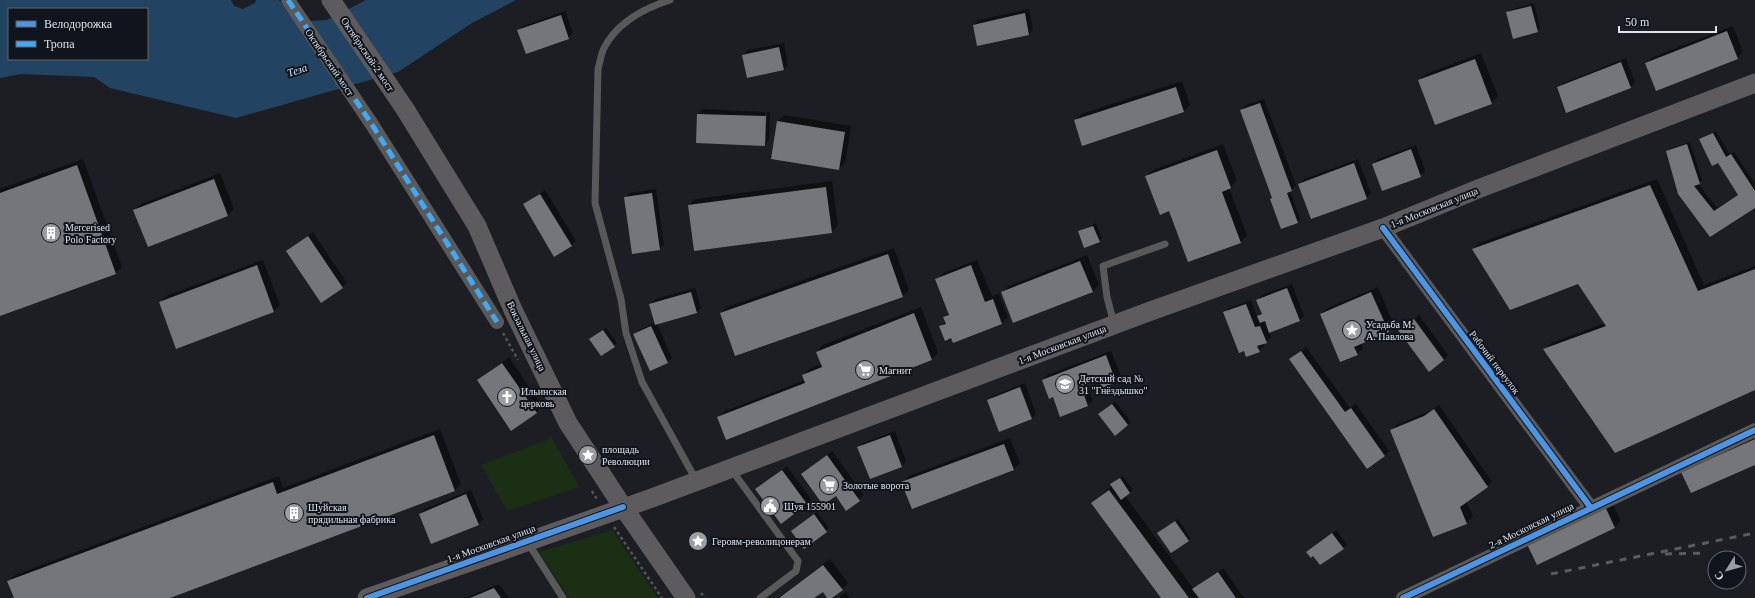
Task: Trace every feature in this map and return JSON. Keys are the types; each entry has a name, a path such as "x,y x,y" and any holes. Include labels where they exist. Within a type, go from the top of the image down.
{"main road":[{"name":"Октябрьский-2 мост","path":"331,0 405,108"},
{"name":"1-я Московская улица","path":"367,598 623,508 1114,324 1382,228 1478,189 1755,83"},
{"name":"Вокзальная улица","path":"405,108 477,226 514,310 568,423 623,508 686,598"}],"street":[{"name":"Октябрьский мост","path":"288,0 371,123 497,322"},
{"name":"Рабочий переулок","path":"1382,228 1591,508"},
{"name":"2-я Московская улица","path":"1403,598 1755,430"}],"lane":[{"path":"670,0 639,13 632,18 615,33 604,48 598,69 595,203 621,299 626,333 642,382 697,481"},
{"path":"1114,324 1107,297 1104,266 1165,244"},
{"path":"730,468 798,561 796,571 760,598"},
{"path":"527,541 563,598"}],"path":[{"path":"605,514 662,598"}],"green space":[{"path":"552,438 579,487 507,511 481,465"},
{"path":"612,530 658,598 569,598 539,552"}],"water":[{"name":"Теза","path":"0,0 231,0 234,6 243,9 255,3 256,0 279,0 295,22 327,20 366,0 516,0 472,23 398,72 236,118 110,88 94,77 21,74 0,78"}],"building":[{"path":"1531,6 1538,32 1513,39 1506,12"},
{"path":"1025,13 1029,35 977,46 973,25"},
{"path":"561,15 569,39 526,54 517,30"},
{"path":"1727,31 1738,59 1656,91 1645,63"},
{"path":"779,47 784,70 747,78 742,55"},
{"path":"1475,59 1492,104 1435,125 1418,80"},
{"path":"1621,62 1631,88 1566,113 1557,87"},
{"path":"1176,87 1184,112 1082,146 1074,120"},
{"path":"1260,103 1292,191 1287,193 1298,223 1281,229 1270,199 1272,198 1240,110"},
{"path":"697,114 766,116 765,146 696,143"},
{"path":"777,121 845,132 839,170 771,159"},
{"path":"1713,133 1726,157 1731,154 1755,191 1755,208 1710,237 1678,194 1666,151 1687,144 1700,184 1694,186 1714,211 1738,195 1718,163 1712,166 1699,139"},
{"path":"1411,149 1421,177 1382,191 1372,164"},
{"path":"1217,150 1231,188 1222,192 1241,243 1188,262 1169,211 1160,215 1145,176"},
{"path":"1354,163 1367,199 1311,219 1298,184"},
{"name":"Mercerised Polo Factory","path":"77,165 116,274 0,316 0,193"},
{"path":"214,179 228,216 148,247 133,210"},
{"path":"1650,185 1698,291 1755,269 1755,390 1615,453 1543,349 1606,326 1578,284 1510,310 1472,249"},
{"path":"826,187 832,233 694,251 688,205"},
{"path":"652,193 660,250 632,254 624,197"},
{"path":"540,194 572,246 554,257 523,204"},
{"path":"1093,226 1100,242 1084,248 1078,231"},
{"path":"308,236 343,288 321,303 286,251"},
{"path":"888,254 903,297 735,356 720,313"},
{"path":"1080,261 1093,292 1013,323 1001,292"},
{"path":"257,265 274,312 176,349 159,302"},
{"path":"971,265 985,302 993,299 1002,324 953,343 951,338 945,341 939,326 946,324 943,317 949,315 935,279"},
{"path":"1287,288 1300,321 1269,333 1265,321 1260,323 1257,316 1262,314 1256,300"},
{"path":"691,292 697,313 655,325 649,304"},
{"path":"1371,292 1389,332 1354,347 1358,355 1340,362 1320,314"},
{"path":"1246,304 1255,327 1260,326 1267,343 1257,346 1260,352 1246,357 1244,351 1239,353 1223,312"},
{"path":"914,313 932,360 726,440 717,417 805,383 802,375 822,367 816,352"},
{"path":"1414,319 1444,360 1429,372 1398,330"},
{"path":"651,326 668,363 650,371 633,334"},
{"path":"603,330 615,347 601,356 589,339"},
{"path":"1301,351 1345,412 1351,408 1385,456 1367,469 1289,359"},
{"name":"Детский сад № 31 \"Гнёздышко\"","path":"1106,355 1116,382 1102,388 1099,380 1081,387 1088,406 1060,417 1053,397 1049,399 1042,380"},
{"name":"Ильинская церковь","path":"502,363 537,413 511,431 477,380"},
{"path":"1020,387 1032,419 999,432 987,400"},
{"path":"1112,404 1128,425 1115,436 1098,414"},
{"path":"1434,409 1488,487 1460,507 1467,524 1433,537 1390,430 1424,416"},
{"name":"Шуйская прядильная фабрика","path":"434,435 455,491 170,598 14,598 7,581 273,482 277,494"},
{"path":"890,435 902,467 870,479 857,447"},
{"path":"1755,439 1755,465 1691,493 1681,472"},
{"path":"1004,444 1014,470 912,509 901,482"},
{"name":"Золотые ворота","path":"827,455 860,501 846,511 836,496 823,505 801,474"},
{"path":"782,470 807,504 781,524 755,489"},
{"path":"1120,478 1130,493 1121,500 1110,484"},
{"path":"1109,490 1189,598 1161,598 1091,503"},
{"path":"466,494 479,525 431,544 419,514"},
{"path":"1603,502 1615,528 1537,565 1525,540"},
{"path":"814,514 827,532 804,549 791,531"},
{"path":"1175,521 1189,541 1171,553 1157,533"},
{"path":"1332,533 1344,549 1320,565 1313,556 1311,558 1306,552"},
{"path":"823,565 843,590 832,598 827,598 823,592 814,598 779,598"},
{"path":"1218,572 1236,598 1199,598 1192,589"},
{"path":"494,588 501,598 470,598"}],"railway":[{"path":"1551,574 1755,533"},
{"path":"1665,554 1707,553"}],"marked path":[{"path":"288,0 371,123 497,322"}],"cycle path":[{"path":"1383,228 1591,508"},
{"path":"1403,598 1755,430"},
{"path":"367,598 623,507"}],"place":[{"name":"Mercerised Polo Factory","path":"51,233"},
{"name":"Усадьба М. А. Павлова","path":"1352,330"},
{"name":"Магнит","path":"865,370"},
{"name":"Детский сад № 31 \"Гнёздышко\"","path":"1065,384"},
{"name":"Ильинская церковь","path":"507,397"},
{"name":"площадь Революции","path":"588,455"},
{"name":"Золотые ворота","path":"829,485"},
{"name":"Шуя 155901","path":"770,506"},
{"name":"Шуйская прядильная фабрика","path":"294,513"},
{"name":"Героям-револицонерам","path":"698,541"}]}
